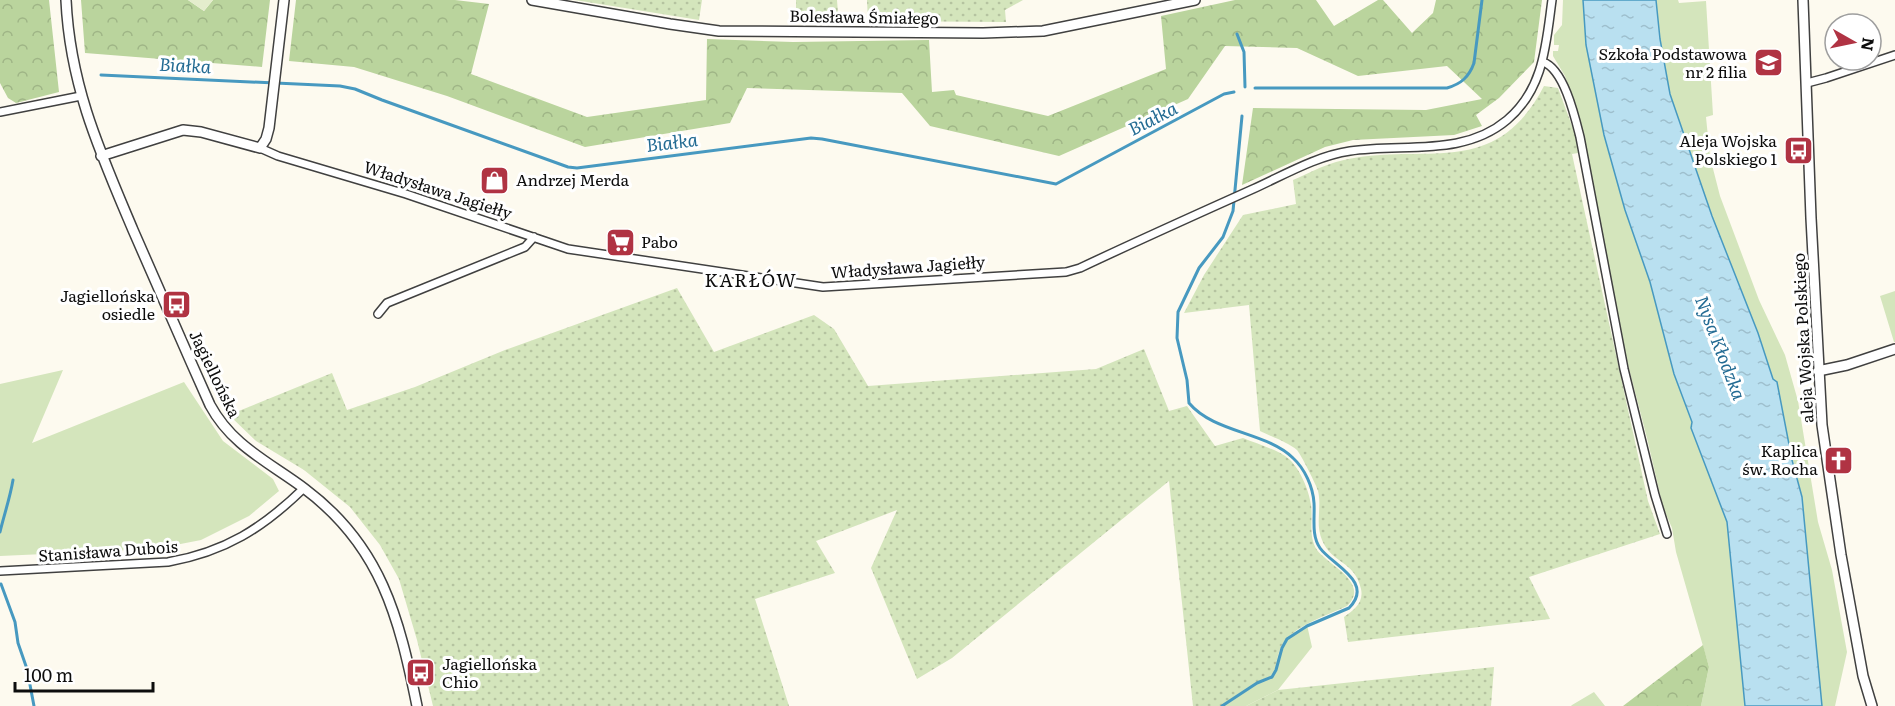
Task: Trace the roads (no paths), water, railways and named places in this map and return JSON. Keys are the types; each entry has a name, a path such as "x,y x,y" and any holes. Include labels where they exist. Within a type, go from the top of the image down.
{"street":[{"name":"Jagiellońska","path":"66,0 70,49 81,96 101,156 210,405 220,423 241,444 304,488 346,526 368,556 381,578 397,620 417,706"},
{"path":"260,147 266,139 269,128 284,0"},
{"name":"Bolesława Śmiałego","path":"532,0 719,31 983,33 1043,30 1195,0"},
{"name":"Władysława Jagiełły","path":"101,156 183,130 201,132 260,147 278,156 437,203 579,250 824,287 841,288 1074,270 1334,154 1362,150 1452,146 1482,136 1518,109 1535,86 1543,62 1552,0"},
{"name":"aleja Wojska Polskiego","path":"1803,0 1822,425 1836,527 1863,676 1872,706"},
{"path":"1807,82 1895,55"},
{"path":"1543,62 1554,67 1570,102 1580,137 1624,369 1667,534"},
{"path":"0,112 81,96"},
{"path":"378,314 387,303 525,247 534,237"},
{"path":"1818,371 1847,365 1895,349"},
{"name":"Stanisława Dubois","path":"0,571 168,562 190,558 215,550 254,530 280,511 304,488"}],"water":[{"name":"Nysa Kłodzka","path":"1583,0 1656,0 1670,94 1712,216 1758,333 1773,379 1777,382 1792,460 1802,497 1822,706 1745,706 1727,522 1691,428 1692,422 1674,374 1650,282 1625,210 1604,135 1586,45"}],"waterway":[{"name":"Białka","path":"1255,88 1447,88 1467,76 1474,63 1482,0"},
{"path":"1237,34 1244,52 1245,87"},
{"name":"Białka","path":"101,75 340,86 355,89 568,167 577,168 811,138 1056,184 1224,94 1234,92"},
{"path":"1222,706 1257,683 1272,677 1287,639 1307,626 1349,608 1356,599 1357,590 1349,575 1317,543 1314,532 1312,491 1305,473 1297,462 1282,449 1212,421 1189,403 1187,380 1177,338 1178,312 1199,268 1223,237 1233,211 1242,116"},
{"path":"0,532 13,480"},
{"path":"1,584 15,622 34,706"}],"place":[{"name":"Szkoła Podstawowa nr 2 filia","path":"1768,63"},
{"name":"Aleja Wojska Polskiego 1","path":"1798,150"},
{"name":"Andrzej Merda","path":"495,180"},
{"name":"Pabo","path":"620,242"},
{"name":"Jagiellońska osiedle","path":"176,305"},
{"name":"Kaplica św. Rocha","path":"1839,460"},
{"name":"Jagiellońska Chio","path":"421,673"}],"district":[{"name":"KARŁÓW","path":"751,281"}]}
